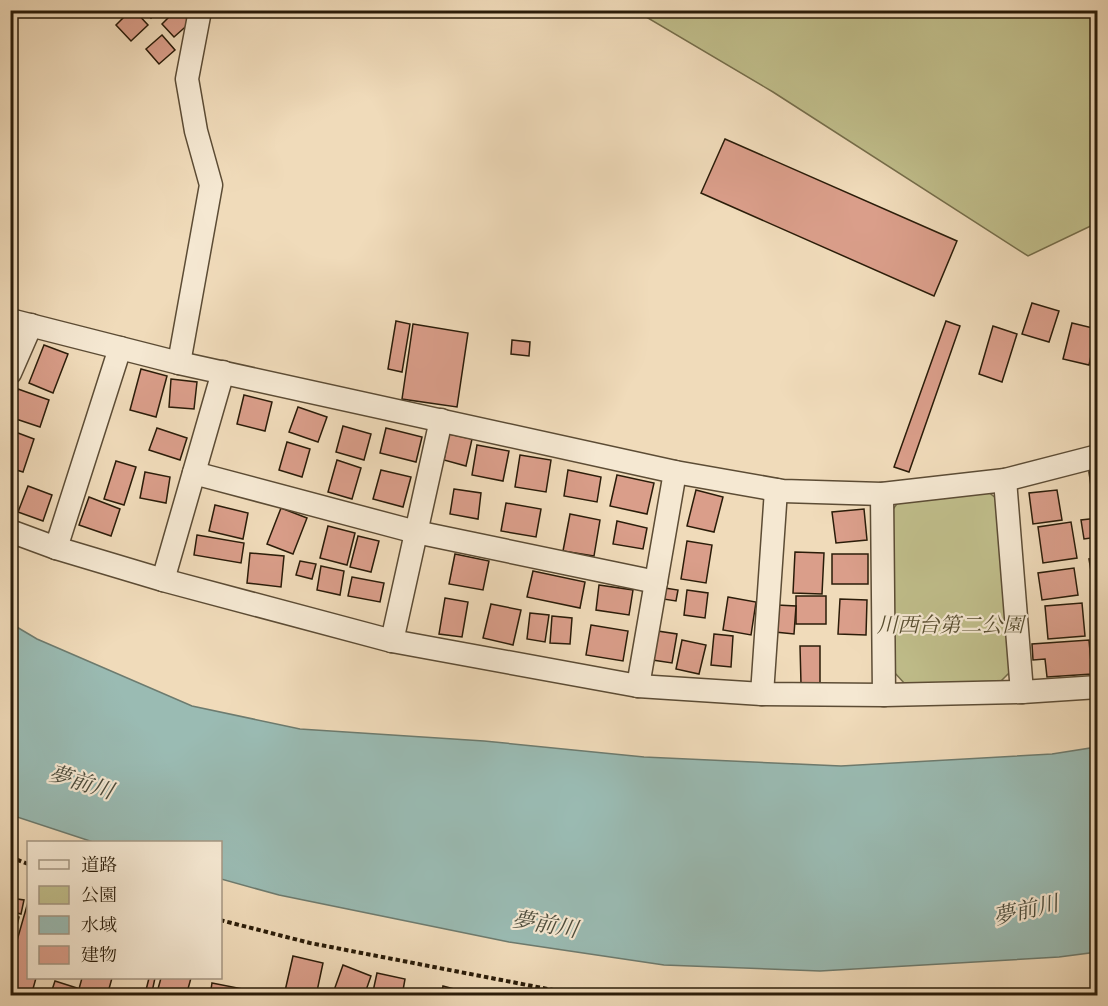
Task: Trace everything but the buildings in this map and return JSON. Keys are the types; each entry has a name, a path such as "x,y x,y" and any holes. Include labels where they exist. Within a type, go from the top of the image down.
{"street":[{"path":"179,363 211,185 196,131 187,79 199,16 195,10"},
{"path":"10,373 21,322 179,363 675,472 776,490 882,494 1005,480 1098,456"},
{"path":"56,548 120,348"},
{"path":"163,580 223,372"},
{"path":"392,641 441,420"},
{"path":"638,686 675,472"},
{"path":"194,473 416,532 656,582"},
{"path":"1005,480 1022,692"},
{"path":"762,694 776,490"},
{"path":"882,494 884,695"},
{"path":"10,531 56,548 163,580 392,641 638,686 762,694 884,695 1022,692 1098,687"}],"path":[{"path":"10,857 27,864"},
{"path":"222,921 310,943 584,996"}],"green space":[{"path":"636,11 1097,11 1097,223 1028,256 773,92"},
{"name":"川西台第二公園","path":"987,491 997,499 1010,672 1001,681 905,684 894,672 891,512 899,501"}],"water":[{"name":"夢前川","path":"10,623 37,639 192,706 300,729 484,741 644,757 841,766 1052,754 1097,747 1097,952 1059,957 820,971 664,965 509,942 279,895 222,879 222,841 90,841 11,815"}]}
